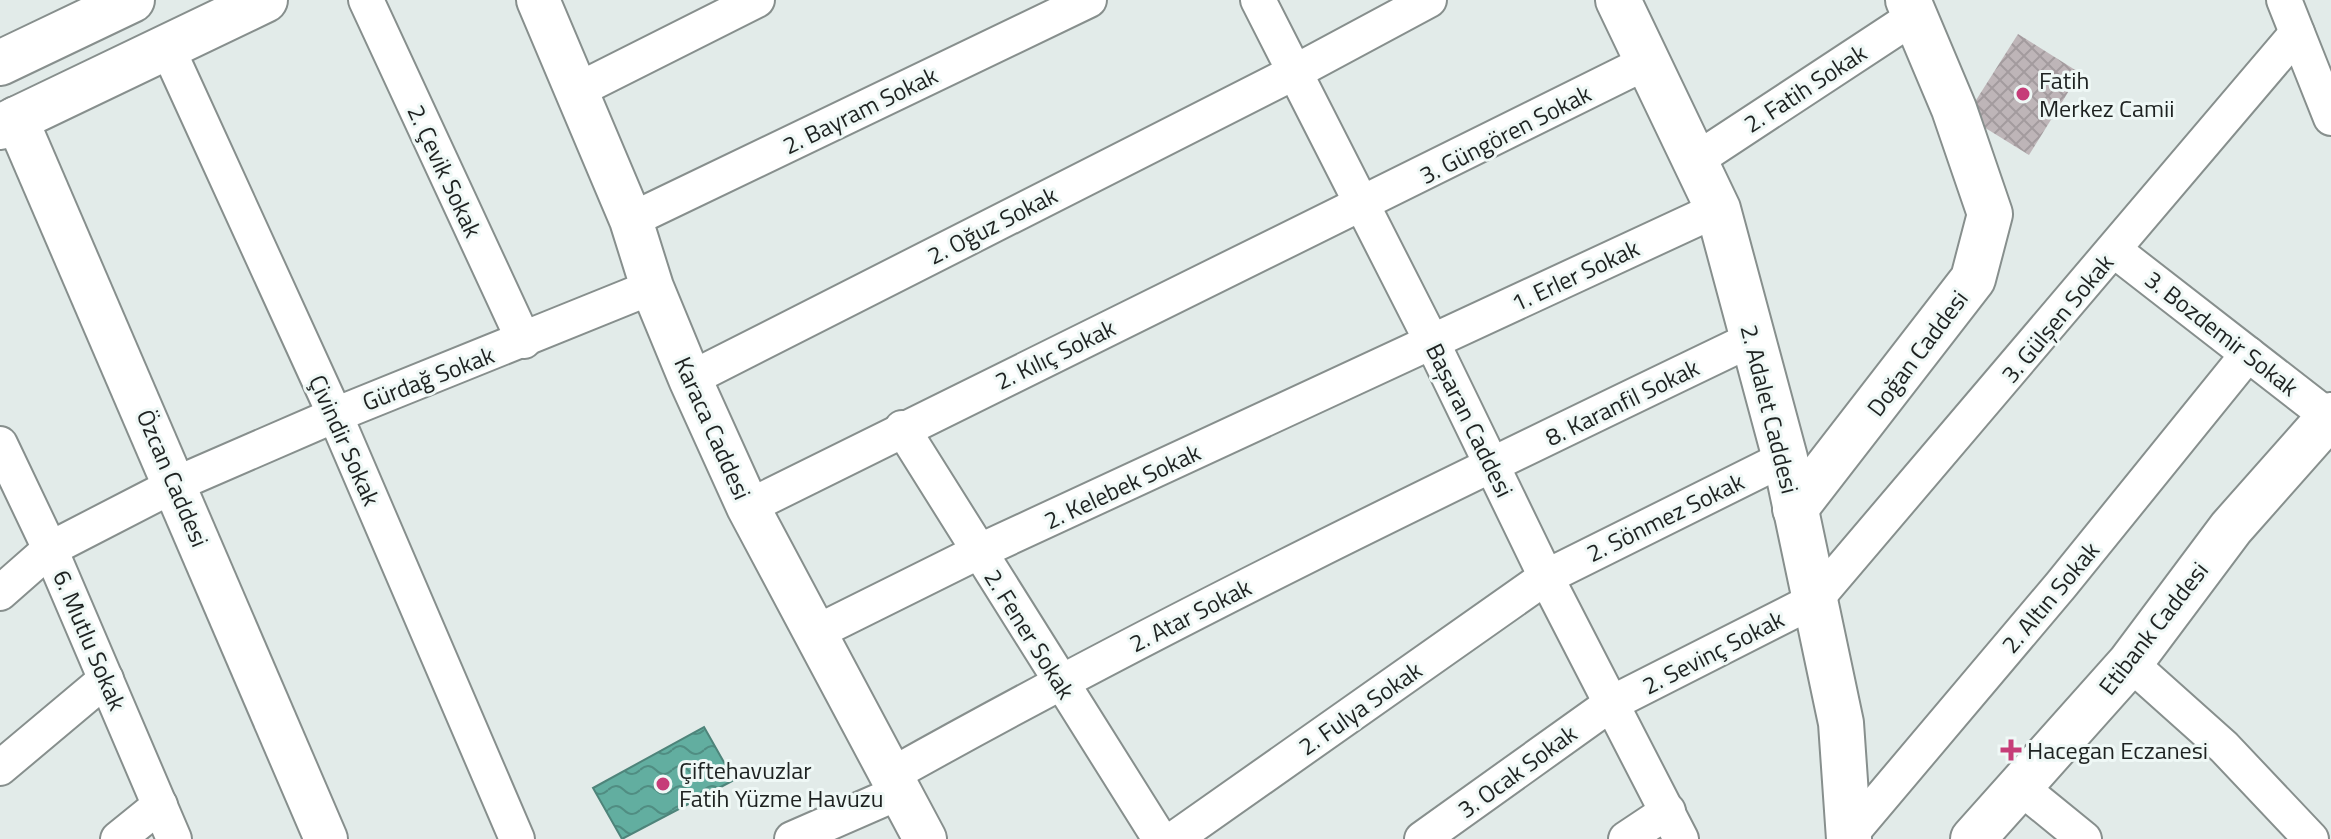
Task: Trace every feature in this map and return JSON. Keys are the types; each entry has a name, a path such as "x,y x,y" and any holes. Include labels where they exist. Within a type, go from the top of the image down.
{"main road":[{"path":"0,63 132,0"},
{"path":"8,122 265,0"},
{"name":"2. Adalet Caddesi","path":"1618,0 1718,209 1785,458 1841,723 1849,838"},
{"name":"Doğan Caddesi","path":"1795,509 1973,279 1990,214 1954,109 1911,8"},
{"name":"Etibank Caddesi","path":"1973,839 2130,663 2231,528 2327,427"}],"street":[{"name":"2. Çevik Sokak","path":"366,0 524,341"},
{"name":"Karaca Caddesi","path":"538,0 631,220 652,287 690,379 748,507 813,634 898,783 925,839"},
{"path":"578,90 757,0"},
{"name":"2. Bayram Sokak","path":"631,220 1089,0"},
{"name":"Başaran Caddesi","path":"1258,0 1432,342 1546,577 1674,825"},
{"name":"2. Oğuz Sokak","path":"690,379 1295,72 1429,0"},
{"path":"2284,0 2331,118"},
{"name":"2. Fatih Sokak","path":"1696,160 1911,8"},
{"name":"3. Gülşen Sokak","path":"1815,600 2297,33"},
{"name":"Çivindir Sokak","path":"166,45 335,415 505,835"},
{"name":"3. Güngören Sokak","path":"1362,205 1647,62"},
{"name":"Özcan Caddesi","path":"8,122 176,484 326,839"},
{"name":"2. Kılıç Sokak","path":"748,507 902,428 1362,205"},
{"name":"1. Erler Sokak","path":"1432,342 1718,209"},
{"name":"3. Bozdemir Sokak","path":"2114,250 2248,354 2327,427"},
{"name":"Gürdağ Sokak","path":"0,593 50,549 176,484 335,415 652,287"},
{"name":"8. Karanfil Sokak","path":"1492,464 1752,339"},
{"name":"2. Kelebek Sokak","path":"813,634 978,552 1432,342"},
{"name":"2. Altın Sokak","path":"1849,838 2061,585 2248,354"},
{"name":"2. Fener Sokak","path":"902,428 1160,839"},
{"name":"6. Mutlu Sokak","path":"0,444 50,549 174,839"},
{"name":"2. Sönmez Sokak","path":"1546,577 1785,458"},
{"name":"2. Atar Sokak","path":"792,839 898,783 1059,681 1492,464"},
{"name":"2. Fulya Sokak","path":"1174,839 1546,577"},
{"name":"2. Sevinç Sokak","path":"1612,703 1815,600"},
{"path":"2130,663 2224,747 2311,839"},
{"path":"0,768 106,679"},
{"name":"3. Ocak Sokak","path":"1422,839 1612,703"},
{"path":"2019,786 2084,839"},
{"path":"118,839 160,805"},
{"path":"1626,839 1674,825"}],"water":[{"name":"Çiftehavuzlar Fatih Yüzme Havuzu","path":"704,727 734,780 622,839 593,788"}],"building":[{"name":"Fatih Merkez Camii","path":"2018,34 2080,73 2029,155 1966,116"}],"place":[{"name":"Fatih Merkez Camii","path":"2023,94"},
{"name":"Hacegan Eczanesi","path":"2011,750"},
{"name":"Çiftehavuzlar Fatih Yüzme Havuzu","path":"663,784"}]}
